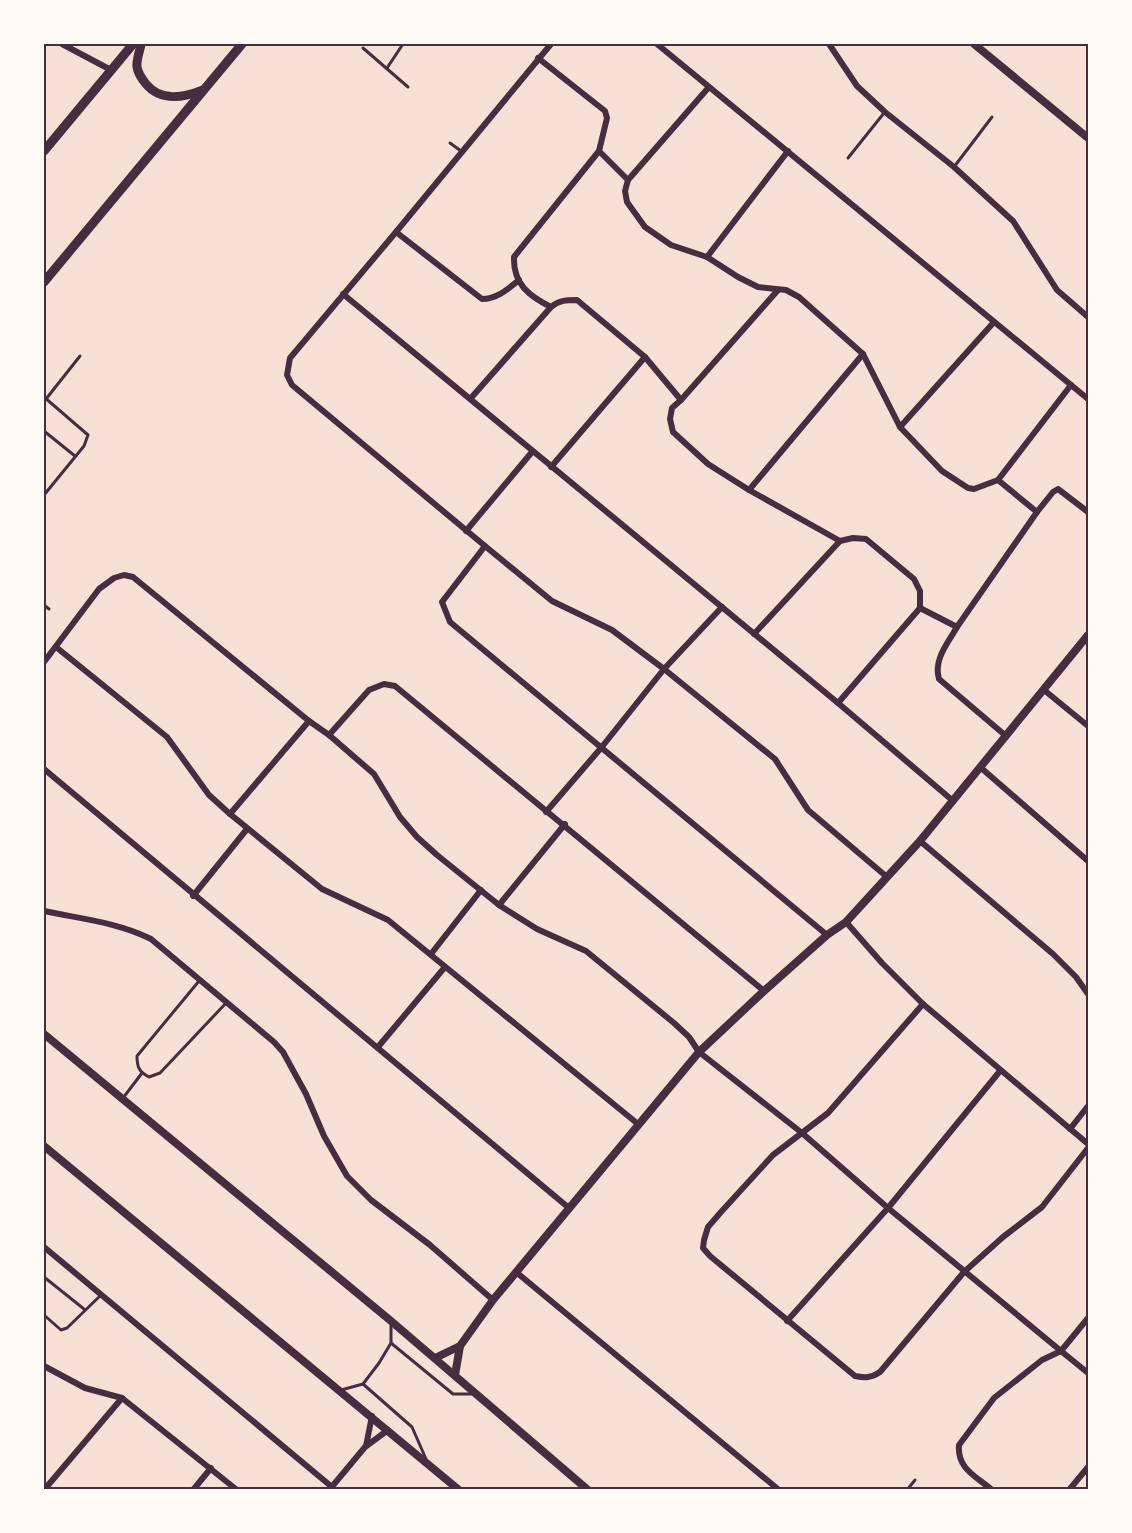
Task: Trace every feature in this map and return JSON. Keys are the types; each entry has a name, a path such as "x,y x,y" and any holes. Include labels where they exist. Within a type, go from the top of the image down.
{"main road":[{"path":"44,151 133,44"},
{"path":"141,44 137,66 140,77 150,88 170,97 186,97 204,89"},
{"path":"44,282 242,44"},
{"path":"974,44 1089,138"},
{"path":"44,1034 392,1321 588,1490"},
{"path":"44,1146 459,1490"}],"street":[{"path":"62,44 111,70"},
{"path":"551,44 290,358 287,375 292,385 552,601 612,630 775,759 808,810 886,877"},
{"path":"657,44 1089,399"},
{"path":"829,44 857,86 885,112 954,166 1013,221 1057,290 1089,317"},
{"path":"538,58 605,111 607,118 599,151 514,257 514,268 529,296 550,307"},
{"path":"709,87 628,180 625,191 627,202 645,227 671,244 707,257 758,287 786,290 799,297 862,354 900,427 942,471 968,488 974,489 998,480 1071,385"},
{"path":"599,151 628,180"},
{"path":"707,257 788,151"},
{"path":"396,232 482,299 489,299 505,292 519,280"},
{"path":"778,290 672,408 670,419 673,432 708,464 840,541"},
{"path":"343,294 471,398 532,452 838,703 952,800"},
{"path":"471,398 550,307 565,300 577,300 645,357 681,400"},
{"path":"900,427 994,322"},
{"path":"749,490 862,354"},
{"path":"551,467 645,357"},
{"path":"466,531 532,452"},
{"path":"998,480 1037,512"},
{"path":"1006,735 939,679 938,662 957,627 1053,492 1058,489 1089,512"},
{"path":"754,634 840,541 853,538 866,539 914,579 920,591 920,608 838,703"},
{"path":"485,546 442,602 450,622 827,934"},
{"path":"44,662 99,589 114,578 124,575 133,577 374,774 400,817 417,837 499,905 537,929 586,951 674,1023 689,1037 699,1052 802,1133 964,1272 1089,1373"},
{"path":"546,812 664,669 722,607"},
{"path":"920,608 957,627"},
{"path":"455,1375 460,1346 493,1300 699,1052 827,934 846,922 920,841 1089,635"},
{"path":"56,647 167,737 209,795 247,829 322,889 388,920 638,1125"},
{"path":"329,735 369,690 384,684 395,686 546,812 565,824 764,991"},
{"path":"1044,690 1089,726"},
{"path":"230,814 309,721"},
{"path":"980,767 1089,861"},
{"path":"44,770 569,1208"},
{"path":"499,905 565,824"},
{"path":"193,896 247,829"},
{"path":"920,841 1053,954 1089,994"},
{"path":"431,954 481,890"},
{"path":"44,910 133,930 151,939 274,1042 283,1052 306,1094 324,1136 347,1176 371,1200 430,1245 493,1300"},
{"path":"846,922 882,963 923,1004 1089,1146 1042,1207 1003,1237 964,1272 880,1372 872,1377 864,1378 855,1376 710,1256 703,1248 704,1240 708,1227 766,1162 828,1113 923,1004"},
{"path":"378,1047 445,966"},
{"path":"787,1321 888,1208 1000,1071"},
{"path":"1070,1129 1089,1106"},
{"path":"44,1246 331,1488 365,1447 388,1430"},
{"path":"516,1272 779,1490"},
{"path":"992,1490 961,1464 958,1454 959,1445 994,1398 1042,1360 1061,1351 1089,1318"},
{"path":"435,1358 460,1346"},
{"path":"44,1366 85,1388 122,1398 237,1490"},
{"path":"44,1490 122,1398"},
{"path":"365,1447 372,1416"},
{"path":"1069,1490 1089,1467"},
{"path":"193,1490 211,1468"}],"lane":[{"path":"387,68 403,44"},
{"path":"363,48 408,87"},
{"path":"848,158 885,112"},
{"path":"954,166 992,117"},
{"path":"450,143 461,151"},
{"path":"44,495 84,446 88,435 45,398 80,356"},
{"path":"44,431 75,457"},
{"path":"44,605 49,609"},
{"path":"200,980 137,1056 137,1065 142,1073 149,1077 160,1073 227,1002"},
{"path":"122,1100 142,1073"},
{"path":"44,1277 84,1309"},
{"path":"44,1315 62,1329 67,1328 100,1295"},
{"path":"339,1390 363,1384 391,1343 392,1321"},
{"path":"391,1343 453,1394 477,1394"},
{"path":"363,1384 412,1427 428,1462"},
{"path":"908,1490 915,1480"}]}
